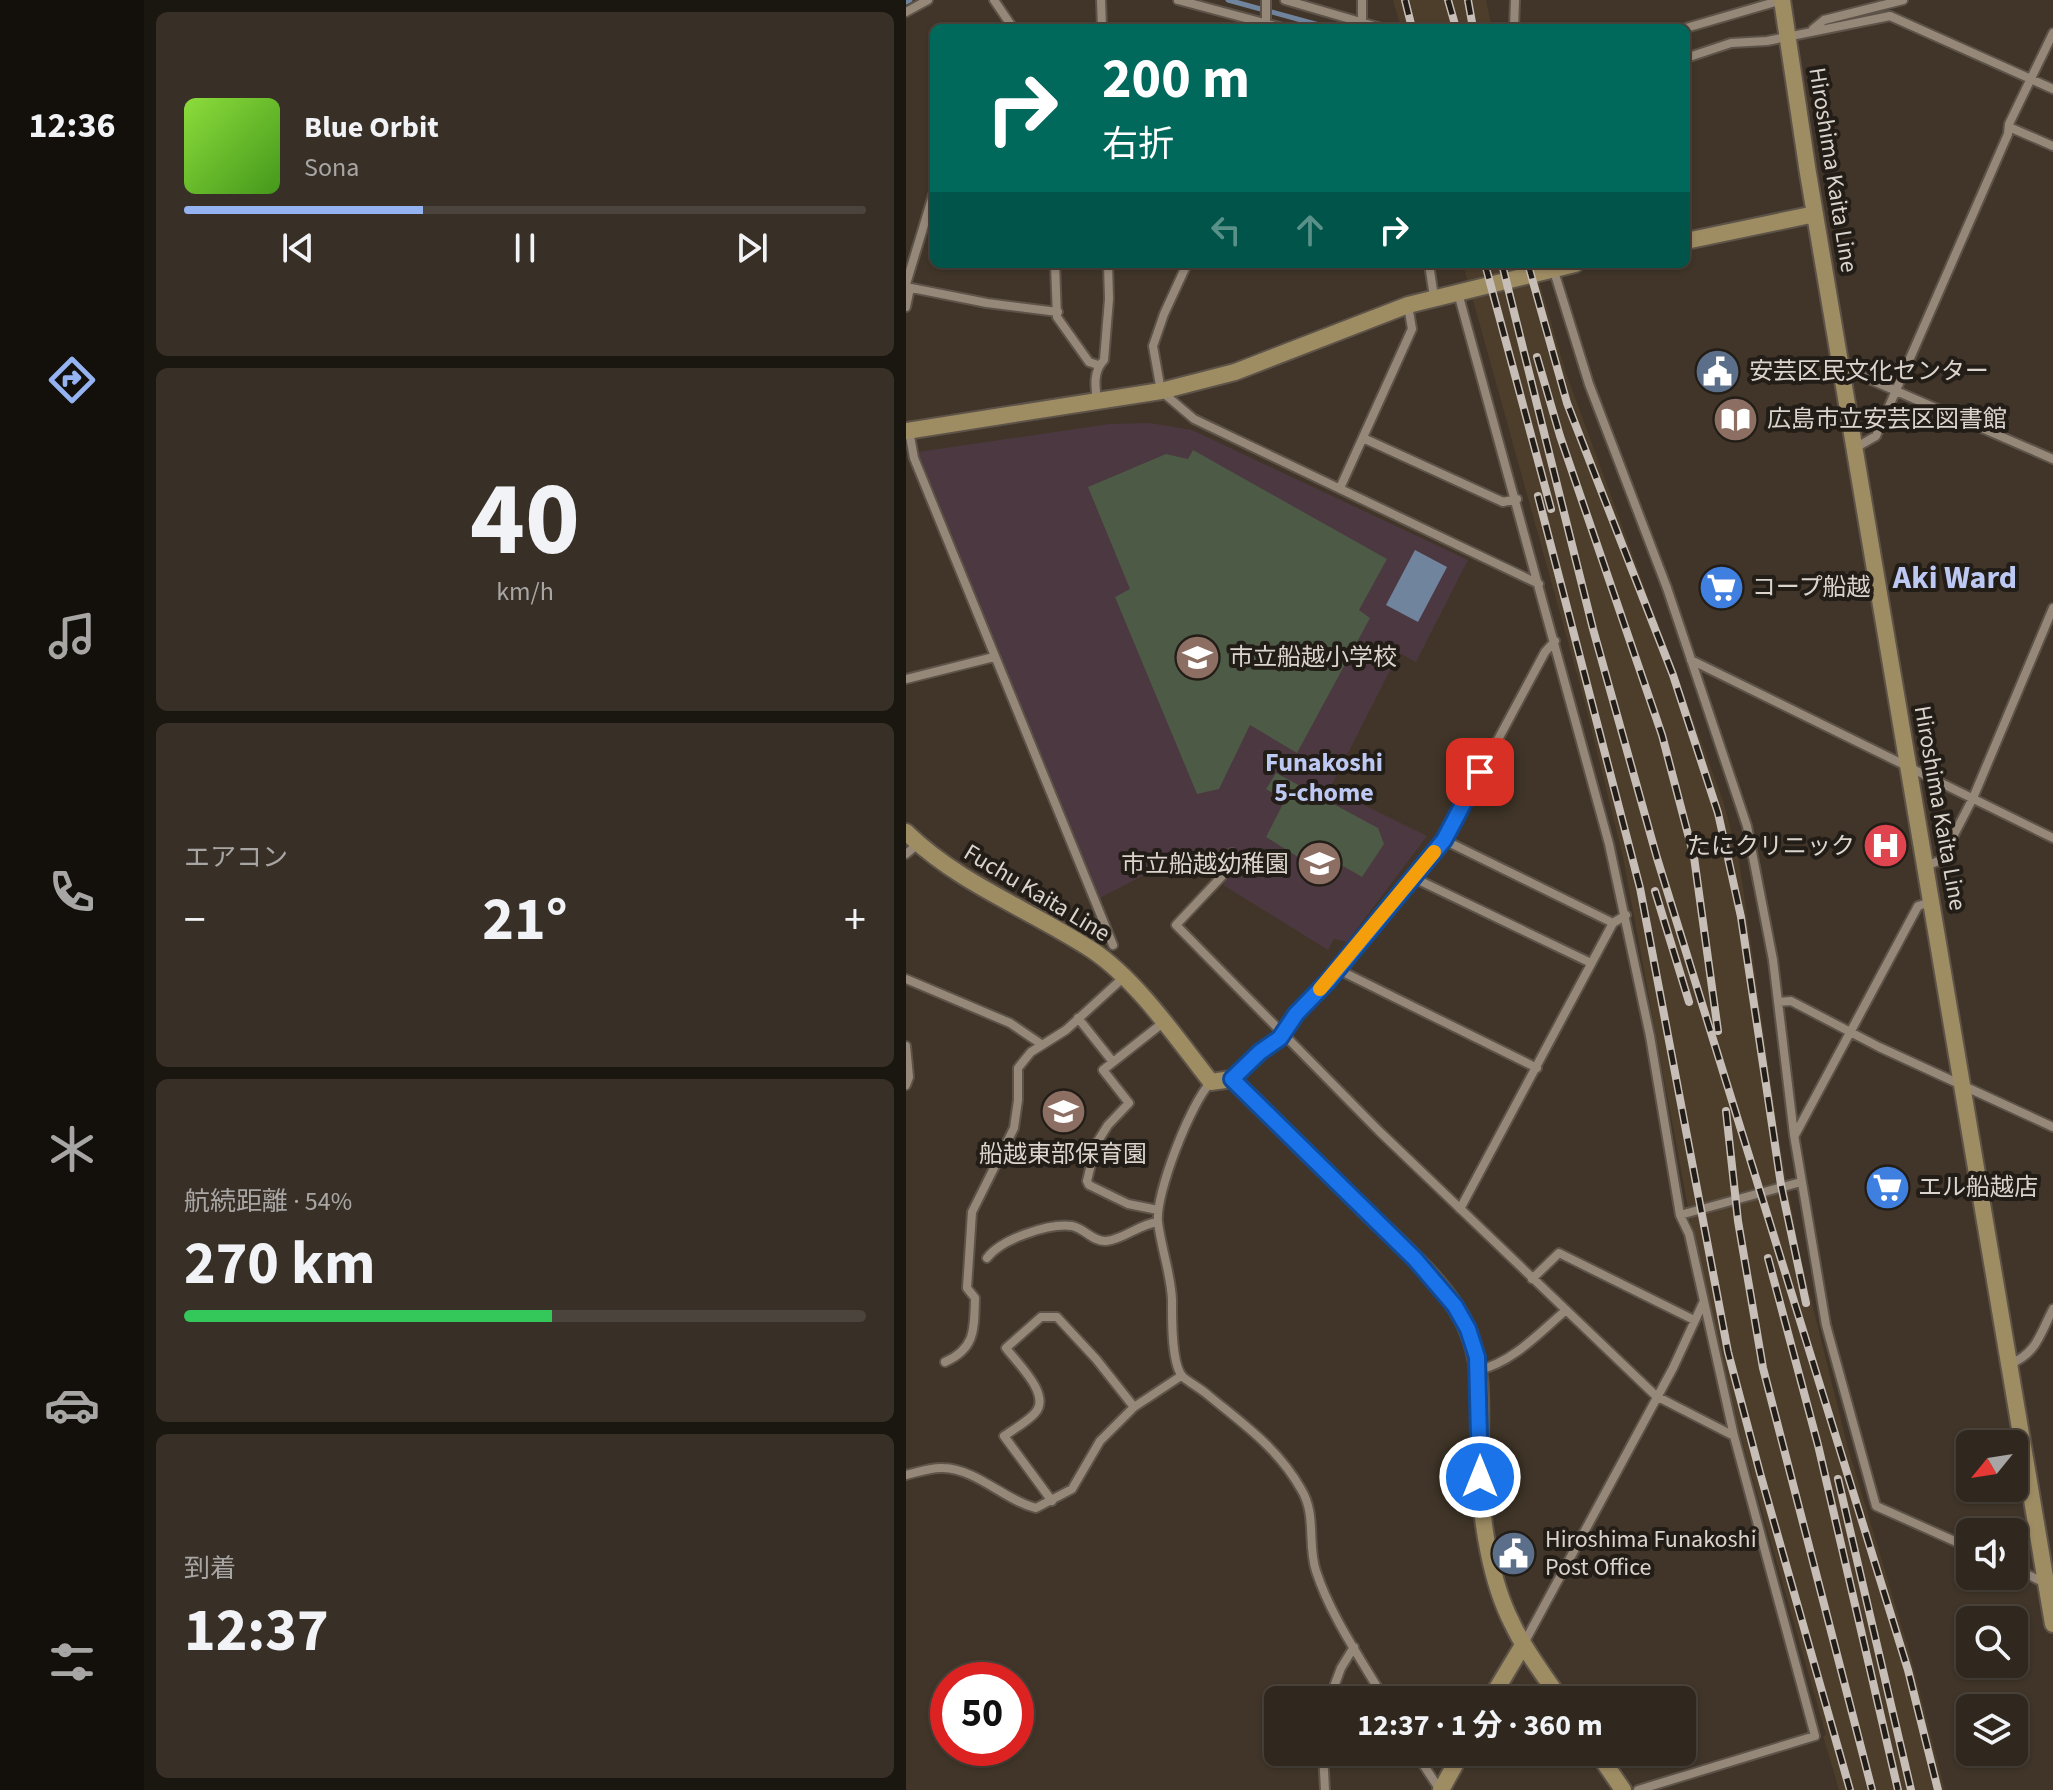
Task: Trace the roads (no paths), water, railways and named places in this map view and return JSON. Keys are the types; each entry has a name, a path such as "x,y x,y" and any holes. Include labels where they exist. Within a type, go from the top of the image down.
{"main road":[{"name":"Hiroshima Kaita Line","path":"1783,4 1815,214 2049,1585 2053,1624"},
{"path":"1690,240 1815,214"},
{"path":"908,430 1161,391 1235,372 1408,305 1546,268"},
{"name":"Fuchu Kaita Line","path":"910,843 1095,952 1124,977 1211,1082"},
{"path":"1211,1082 1232,1079 1415,1259 1455,1306 1468,1329 1479,1370 1480,1477 1485,1534 1510,1620 1551,1686"},
{"path":"1498,1686 1523,1645"},
{"path":"1440,1790 1454,1766"},
{"path":"1607,1766 1623,1790"}],"street":[{"path":"906,12 928,0"},
{"path":"994,0 1010,24"},
{"path":"1101,0 1103,24"},
{"path":"1178,0 1273,24"},
{"path":"1285,0 1368,24"},
{"path":"1362,0 1362,22"},
{"path":"1514,24 1515,0"},
{"path":"1809,32 1824,20 1903,0"},
{"path":"1266,2 1266,20"},
{"path":"1690,27 1783,4"},
{"path":"1690,57 1731,43 1767,41 1788,31 1809,32 1890,16 2053,89"},
{"path":"1854,448 1876,436 2009,127 2053,33"},
{"path":"2009,127 2053,146"},
{"path":"906,307 907,286 930,206"},
{"path":"1055,268 1057,317 1082,354 1089,362 1098,365"},
{"path":"1097,401 1095,385 1098,365 1104,360 1108,268"},
{"path":"1185,268 1153,346 1161,391 1194,419 1539,584"},
{"path":"1430,268 1434,297"},
{"path":"1554,268 1589,384 1667,588 1747,826 1773,960 1794,1135 1826,1325 1876,1506 1956,1542"},
{"path":"907,286 987,303 1058,312"},
{"path":"1458,293 1517,499 1626,915 1680,1215 1689,1234 1734,1436 1815,1736 1638,1790"},
{"path":"1340,488 1412,329 1408,305"},
{"path":"1841,367 2053,459"},
{"path":"908,430 914,458 1113,945"},
{"path":"1363,438 1503,502 1517,499"},
{"path":"1926,866 1941,860 1973,798 2053,608"},
{"path":"1232,1079 1280,1038 1444,840 1545,652 1555,641"},
{"path":"906,679 994,657"},
{"path":"1691,660 2053,838"},
{"path":"1444,840 1613,923"},
{"path":"1232,853 1224,874 1176,925 1379,1131 1656,1396 1734,1436"},
{"path":"1414,878 1591,963"},
{"path":"1794,1135 1918,906 1931,902"},
{"path":"1460,1209 1613,923 1626,915"},
{"path":"1337,969 1537,1068"},
{"path":"945,1362 963,1353 973,1335 975,1298 967,1288 972,1212 1014,1128 1018,1068 1031,1052 1054,1039 1124,977"},
{"path":"906,979 1010,1023 1041,1044"},
{"path":"1778,1002 1791,1001 2053,1127"},
{"path":"1078,1018 1113,1062"},
{"path":"1158,1210 1128,1204 1089,1185 1087,1181 1096,1144 1108,1125 1129,1103 1103,1070 1164,1022"},
{"path":"906,1046 909,1077 906,1085"},
{"path":"1211,1082 1205,1088 1163,1182 1158,1210 1172,1298 1170,1328 1181,1376 1277,1452 1293,1475 1310,1506 1312,1553 1317,1573 1331,1607 1377,1686"},
{"path":"1680,1215 1801,1182"},
{"path":"987,1258 1002,1243 1017,1236 1071,1226 1099,1240 1108,1241 1128,1235 1147,1223 1158,1222"},
{"path":"1532,1279 1559,1253 1694,1320"},
{"path":"1523,1645 1673,1368 1704,1302"},
{"path":"2010,1364 2032,1351 2053,1309"},
{"path":"1479,1370 1511,1356 1565,1311"},
{"path":"1052,1501 1004,1436 1041,1405 1040,1393 1006,1348 1041,1317 1057,1317 1134,1407"},
{"path":"906,1475 943,1468 965,1472 1018,1504 1036,1508 1072,1489 1100,1441 1134,1407 1181,1376"},
{"path":"2028,1575 2049,1585"},
{"path":"1334,1686 1354,1647"},
{"path":"1324,1766 1325,1790"},
{"path":"1424,1766 1440,1790"}],"water":[{"path":"1415,550 1447,567 1418,622 1386,605"}],"waterway":[{"path":"906,2 910,0"},
{"path":"1228,0 1315,24"}],"railway":[{"path":"1405,0 1411,24"},
{"path":"1448,0 1455,24"},
{"path":"1468,0 1472,24"},
{"path":"1486,268 1551,509"},
{"path":"1503,268 1593,629 1657,858 1908,1670 1938,1790"},
{"path":"1529,268 1567,403 1673,675 1718,813 1741,917 1781,1185 1806,1303"},
{"path":"1537,357 1560,436 1662,735 1694,857 1718,1031"},
{"path":"1538,496 1640,888 1728,1352 1850,1790"},
{"path":"1655,891 1689,1002"},
{"path":"1726,1111 1738,1221 1763,1368 1872,1790"},
{"path":"1768,1258 1818,1445 1898,1790"},
{"path":"1838,1479 1911,1790"}],"place":[{"name":"安芸区民文化センター","path":"1718,371"},
{"name":"広島市立安芸区図書館","path":"1736,419"},
{"name":"コープ船越","path":"1721,587"},
{"name":"市立船越小学校","path":"1198,657"},
{"name":"たにクリニック","path":"1886,846"},
{"name":"市立船越幼稚園","path":"1320,864"},
{"name":"船越東部保育園","path":"1063,1112"},
{"name":"エル船越店","path":"1887,1187"},
{"name":"Hiroshima Funakoshi Post Office","path":"1514,1553"}],"district":[{"name":"Aki Ward","path":"1955,578"},
{"name":"Funakoshi 5-chome","path":"1324,777"}]}
